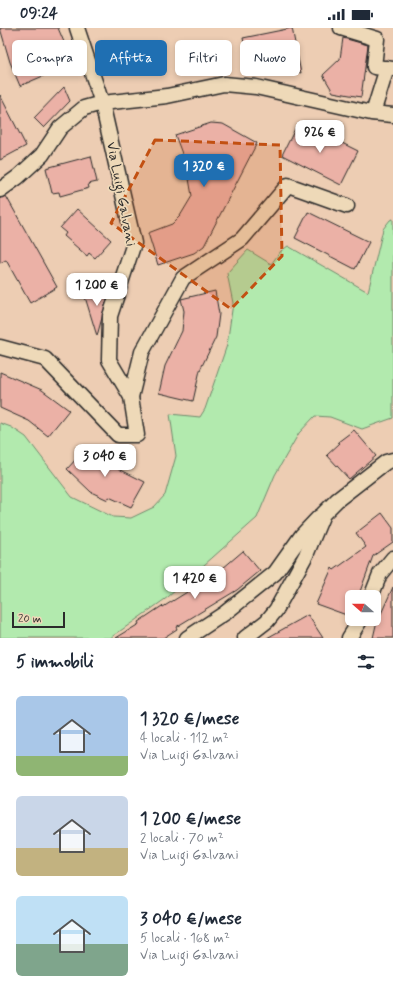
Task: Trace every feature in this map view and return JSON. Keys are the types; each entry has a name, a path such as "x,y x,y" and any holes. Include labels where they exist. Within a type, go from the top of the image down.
{"street":[{"name":"Via Luigi Galvani","path":"0,347 46,359 118,436 137,435 131,397 109,360 110,316 134,243 102,103 77,28"},
{"path":"341,28 377,39 374,67 390,68 373,113"},
{"path":"0,190 18,177 42,155 60,128 84,108 102,103 167,96 224,84 256,87 373,113 393,115"},
{"name":"Via Luigi Galvani","path":"131,397 142,352 183,278 242,239 288,185 347,206"},
{"path":"187,638 225,613 275,573 302,535 322,514 386,462 393,460"},
{"path":"246,638 267,622 276,610 306,556 322,514"},
{"path":"374,590 380,574 393,558"},
{"path":"349,638 357,626"}],"highlighted area":[{"path":"155,140 280,145 282,256 231,309 111,223"}],"green space":[{"path":"393,219 393,418 362,429 330,417 315,416 299,433 275,475 257,518 168,597 110,638 0,638 0,423 11,427 26,437 72,497 113,517 131,518 154,507 165,495 176,456 170,414 200,417 205,409 227,345 233,303 227,273 248,250 271,264 281,251 288,246 368,292 383,229 390,220"}],"building":[{"path":"0,28 58,28 63,40 12,40 12,67"},
{"path":"292,28 294,40 243,40 243,38"},
{"path":"343,38 368,45 361,97 333,92 323,75 340,59"},
{"path":"16,76 43,76 20,86"},
{"path":"64,87 70,101 44,128 34,118"},
{"path":"0,95 26,146 0,160"},
{"path":"211,123 223,124 257,143 204,246 194,253 158,265 148,233 172,224 180,216 192,196 187,167 175,135"},
{"path":"297,125 318,136 320,132 358,151 341,185 282,155"},
{"path":"91,156 97,182 88,184 89,188 60,196 59,192 52,193 46,168"},
{"path":"6,196 57,287 30,303 6,260 0,263 0,198"},
{"path":"77,209 111,240 95,258 89,253 87,256 64,236 66,233 60,228"},
{"path":"308,212 369,242 355,269 295,238"},
{"path":"94,291 109,292 97,336 85,297"},
{"path":"215,291 219,314 216,337 200,370 193,401 159,393 165,366 182,331 184,311 181,299"},
{"path":"0,372 42,390 69,410 48,436 29,421 0,408"},
{"path":"354,430 376,456 349,479 327,455 340,443 338,442"},
{"path":"88,446 115,467 145,482 131,507 109,497 108,500 91,492 67,469"},
{"path":"382,513 393,528 393,542 373,556 361,590 345,590 345,614 316,604 332,568 334,570 366,547 356,533"},
{"path":"243,551 260,571 237,590 176,627 177,629 163,638 116,638 139,624 138,622 162,606 163,607 216,574"},
{"path":"393,587 393,638 373,638 376,626 381,626 381,614"},
{"path":"308,615 323,638 267,638"}]}
